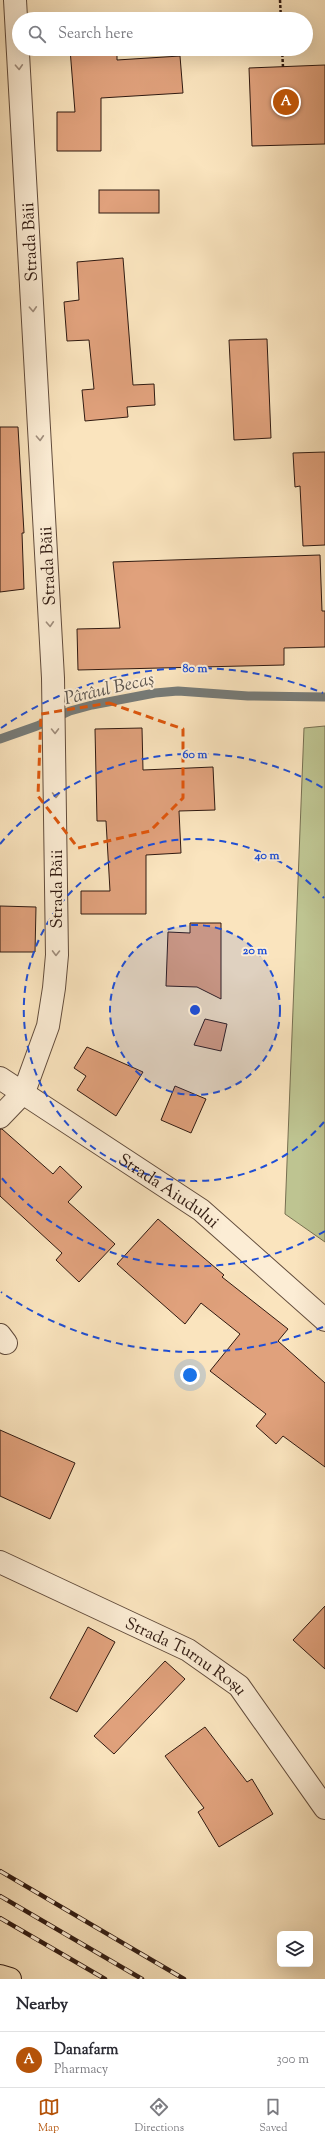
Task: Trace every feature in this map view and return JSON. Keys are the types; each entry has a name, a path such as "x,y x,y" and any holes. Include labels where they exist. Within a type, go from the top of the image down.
{"main road":[{"path":"0,1976 10,1979"}],"street":[{"name":"Strada Băii","path":"16,0 17,12"},
{"name":"Strada Băii","path":"0,1117 24,1092 48,1026 57,955 53,678 19,56"},
{"name":"Strada Aiudului","path":"0,1078 24,1092 201,1210 325,1320"},
{"name":"Strada Turnu Roșu","path":"0,1562 188,1650 239,1686 325,1808"}],"path":[{"path":"280,0 281,12"},
{"path":"282,56 283,67"}],"highlighted area":[{"path":"109,703 183,729 183,798 150,831 78,848 38,796 41,714"}],"green space":[{"path":"325,726 325,1242 285,1214 304,728"}],"building":[{"path":"71,56 117,56 117,60 180,56 183,93 101,98 101,151 57,151 57,112 75,112"},
{"path":"325,65 325,144 252,146 249,68"},
{"path":"99,190 159,190 159,213 99,213"},
{"path":"123,258 133,385 154,384 155,405 127,407 128,417 85,421 82,390 94,389 89,340 67,341 64,302 79,300 77,262"},
{"path":"267,339 271,438 234,440 229,340"},
{"path":"0,427 18,427 24,533 22,533 24,589 0,592"},
{"path":"325,452 325,545 303,546 300,486 295,487 293,453"},
{"path":"320,555 322,611 325,611 325,647 284,648 284,665 78,670 77,629 120,628 113,562"},
{"path":"142,728 143,770 213,767 215,810 179,811 181,853 146,855 146,914 81,914 81,891 110,891 106,821 97,821 95,729"},
{"path":"0,906 36,907 35,952 0,952"},
{"path":"190,923 221,923 221,999 197,987 166,986 168,932 190,933"},
{"path":"205,1019 227,1024 221,1051 194,1045"},
{"path":"87,1047 143,1072 116,1116 77,1090 86,1076 74,1068"},
{"path":"175,1086 206,1099 191,1133 161,1120"},
{"path":"0,1129 2,1129 53,1174 60,1166 82,1187 68,1202 115,1244 79,1282 56,1260 62,1253 0,1196"},
{"path":"158,1219 224,1275 222,1277 288,1329 278,1341 325,1383 325,1467 283,1436 276,1444 256,1426 266,1414 210,1371 240,1334 201,1303 185,1324 117,1264"},
{"path":"0,1430 75,1463 50,1519 0,1496"},
{"path":"325,1606 325,1669 293,1640"},
{"path":"88,1627 115,1642 77,1712 50,1698"},
{"path":"165,1661 185,1679 114,1754 94,1736"},
{"path":"205,1727 247,1782 252,1779 273,1814 219,1847 198,1812 204,1808 165,1756"}],"waterway":[{"name":"Pârâul Becaș","path":"0,739 37,726 70,711 92,705 155,693 178,691 248,696 325,697"}],"railway":[{"path":"0,1871 184,1979"},
{"path":"0,1896 142,1979"},
{"path":"0,1918 105,1979"}],"place":[{"name":"Danafarm","path":"286,102"}]}
